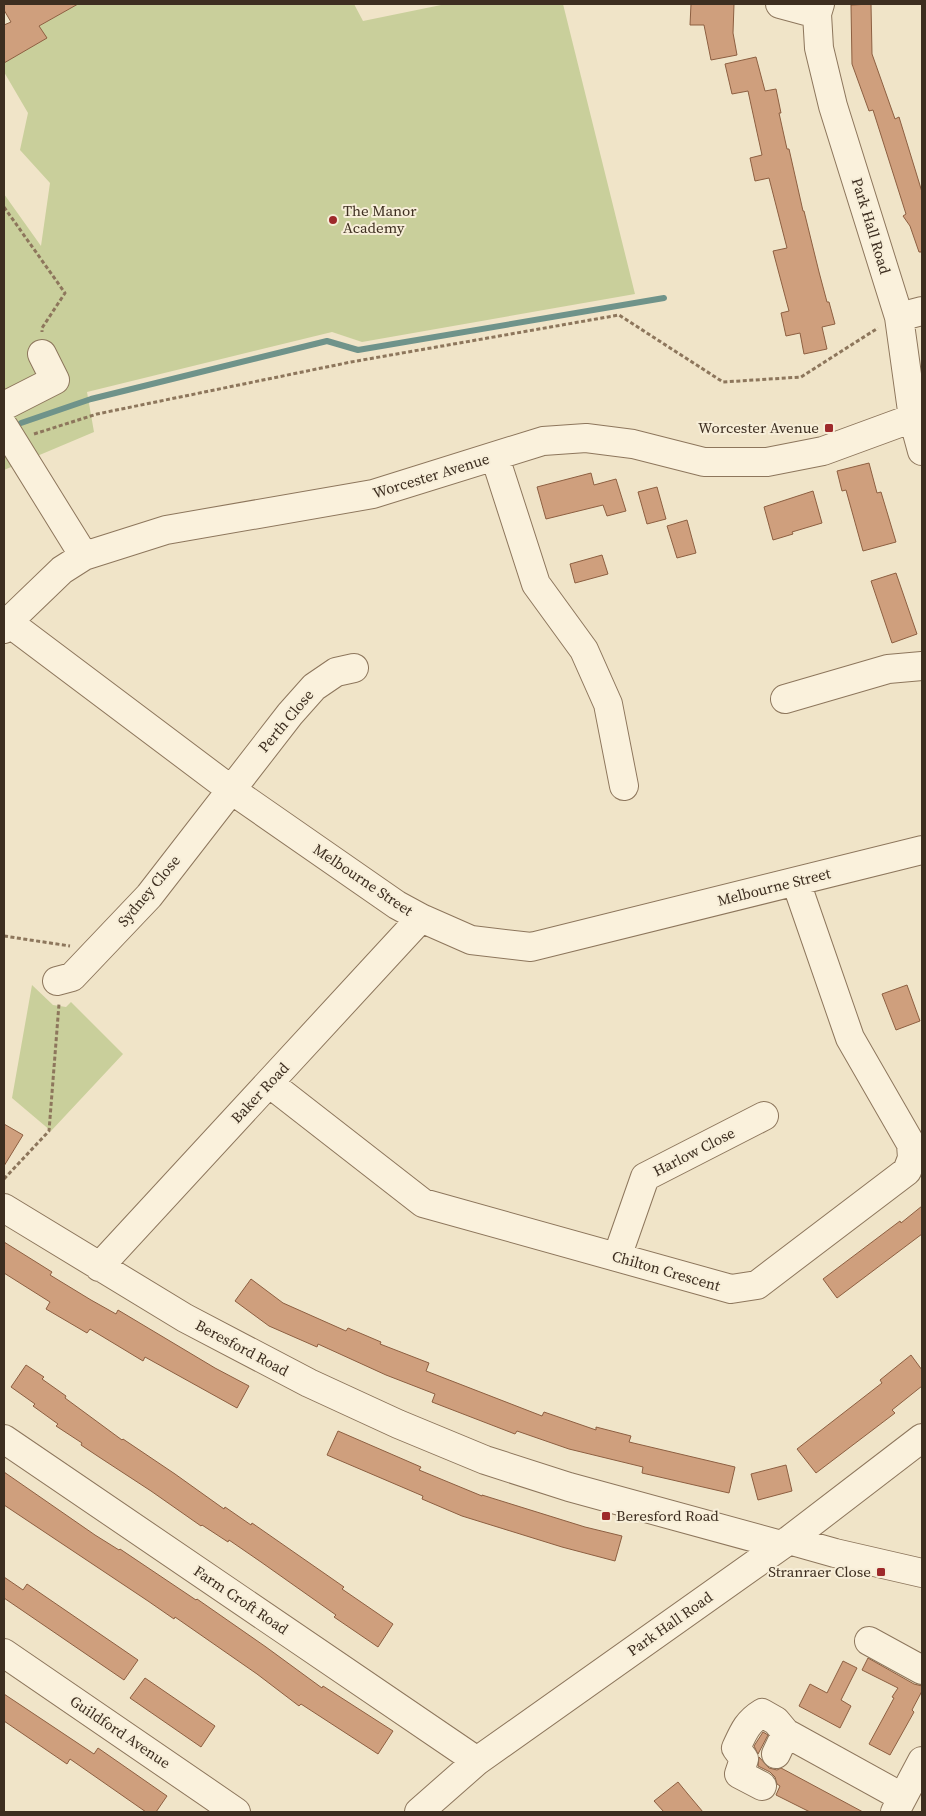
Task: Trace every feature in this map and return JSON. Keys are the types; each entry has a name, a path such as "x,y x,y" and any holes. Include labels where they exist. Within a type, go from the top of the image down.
{"street":[{"path":"780,4 819,9"},
{"name":"Park Hall Road","path":"819,9 819,48 833,106 910,314 913,418 922,451"},
{"path":"4,406 55,380 42,354"},
{"name":"Worcester Avenue","path":"6,626 62,570 84,556 166,530 373,494 543,441 586,438 633,444 704,462 767,462 822,451 913,418"},
{"path":"8,434 84,556"},
{"path":"495,456 536,584 584,650 608,704 624,786"},
{"name":"Melbourne Street","path":"6,626 230,789 397,905 471,940 531,947 922,850"},
{"path":"785,699 888,669 922,666"},
{"name":"Perth Close","path":"230,789 314,687 336,672 354,668"},
{"name":"Sydney Close","path":"57,981 72,977 149,896 230,789"},
{"name":"Chilton Crescent","path":"269,1083 423,1203 731,1289 757,1286 907,1171 912,1158 911,1144 850,1038 796,882"},
{"name":"Baker Road","path":"99,1267 421,918"},
{"name":"Harlow Close","path":"617,1257 646,1177 764,1116"},
{"name":"Beresford Road","path":"4,1208 185,1318 309,1383 398,1424 476,1456 569,1487 785,1542 922,1573"},
{"name":"Park Hall Road","path":"419,1812 477,1761 785,1542 922,1438"},
{"name":"Farm Croft Road","path":"4,1440 477,1761"},
{"path":"869,1641 922,1670"},
{"name":"Guildford Avenue","path":"4,1653 236,1812"},
{"path":"762,1786 739,1774 744,1759 736,1748 746,1727 762,1713 776,1721 781,1743 813,1748 899,1805 922,1762"}],"path":[{"path":"4,207 65,293 42,328 42,354"},
{"path":"8,434 351,362 619,315 723,382 800,377 871,332 910,314"},
{"path":"4,936 97,950"},
{"path":"4,1179 49,1131 60,1006 57,981"}],"green space":[{"name":"The Manor Academy","path":"78,4 354,4 363,21 446,4 563,4 635,294 362,342 332,332 87,392 94,432 4,470 4,194 41,246 50,183 20,150 28,113 4,72 4,63 46,38 39,26"},
{"path":"32,985 53,1005 66,1007 71,1002 123,1054 51,1131 12,1098"}],"building":[{"path":"4,4 78,4 39,26 47,38 4,63 4,25 11,22 4,10"},
{"path":"691,4 734,4 733,33 737,55 711,60 704,25 690,25"},
{"path":"871,4 872,54 895,119 899,117 922,192 922,252 919,252 910,226 903,216 906,214 873,110 869,111 852,64 851,5"},
{"path":"756,57 765,91 776,89 787,149 789,149 819,272 835,324 822,327 827,349 804,354 800,333 786,336 781,313 789,311 773,251 787,248 769,178 755,181 750,158 762,155 748,91 732,94 725,64"},
{"path":"869,463 877,493 881,492 896,542 863,551 846,490 842,491 837,471"},
{"path":"591,473 594,485 616,479 626,511 607,516 603,505 546,519 537,487"},
{"path":"657,487 666,519 647,524 638,492"},
{"path":"813,491 822,523 773,540 764,507"},
{"path":"687,520 696,553 677,558 667,526"},
{"path":"602,555 608,574 575,583 570,564"},
{"path":"896,573 917,634 892,643 871,581"},
{"path":"907,985 920,1021 896,1030 882,994"},
{"path":"4,1124 23,1135 4,1166"},
{"path":"922,1206 922,1234 837,1298 823,1279"},
{"path":"4,1242 52,1272 50,1275 91,1300 116,1314 118,1310 249,1386 237,1408 145,1357 143,1361 90,1329 87,1333 46,1309 50,1302 4,1273"},
{"path":"251,1279 283,1303 346,1331 348,1328 381,1342 380,1344 429,1363 426,1371 542,1416 544,1412 596,1430 596,1427 631,1436 629,1442 735,1467 729,1493 642,1473 643,1467 569,1449 517,1431 515,1434 432,1402 435,1394 386,1375 318,1344 317,1347 269,1326 235,1301"},
{"path":"911,1355 922,1370 922,1386 892,1410 895,1413 816,1473 797,1449 882,1383 880,1380"},
{"path":"26,1365 44,1377 42,1379 66,1396 65,1398 122,1440 175,1474 224,1509 225,1507 251,1525 252,1523 344,1587 342,1589 393,1624 378,1647 229,1540 228,1542 201,1526 56,1426 58,1424 33,1406 35,1404 11,1387"},
{"path":"338,1431 421,1467 419,1470 482,1496 585,1527 622,1536 615,1561 562,1547 462,1516 422,1499 423,1496 327,1455"},
{"path":"786,1465 792,1491 758,1500 751,1474"},
{"path":"4,1472 95,1535 197,1599 322,1688 323,1686 393,1731 378,1754 301,1704 299,1706 257,1674 175,1617 174,1619 4,1505"},
{"path":"4,1577 23,1590 27,1584 138,1660 124,1680 4,1598"},
{"path":"868,1658 914,1684 922,1686 922,1691 912,1710 914,1712 890,1755 869,1744 898,1688 862,1670"},
{"path":"843,1661 857,1668 841,1700 851,1706 840,1728 799,1706 810,1684 827,1693"},
{"path":"145,1678 215,1726 201,1747 130,1698"},
{"path":"4,1694 94,1754 98,1748 167,1796 156,1812 146,1812 70,1759 67,1764 4,1721"},
{"path":"763,1732 768,1735 758,1754 754,1746"},
{"path":"759,1757 769,1768 777,1770 781,1768 863,1812 810,1812 776,1795 780,1786 770,1772 758,1766"},
{"path":"678,1782 703,1812 664,1812 654,1801"}],"waterway":[{"path":"21,423 91,399 327,341 358,350 664,298"}],"place":[{"name":"The Manor Academy","path":"333,220"},
{"name":"Worcester Avenue","path":"829,428"},
{"name":"Beresford Road","path":"606,1516"},
{"name":"Stranraer Close","path":"881,1572"}]}
